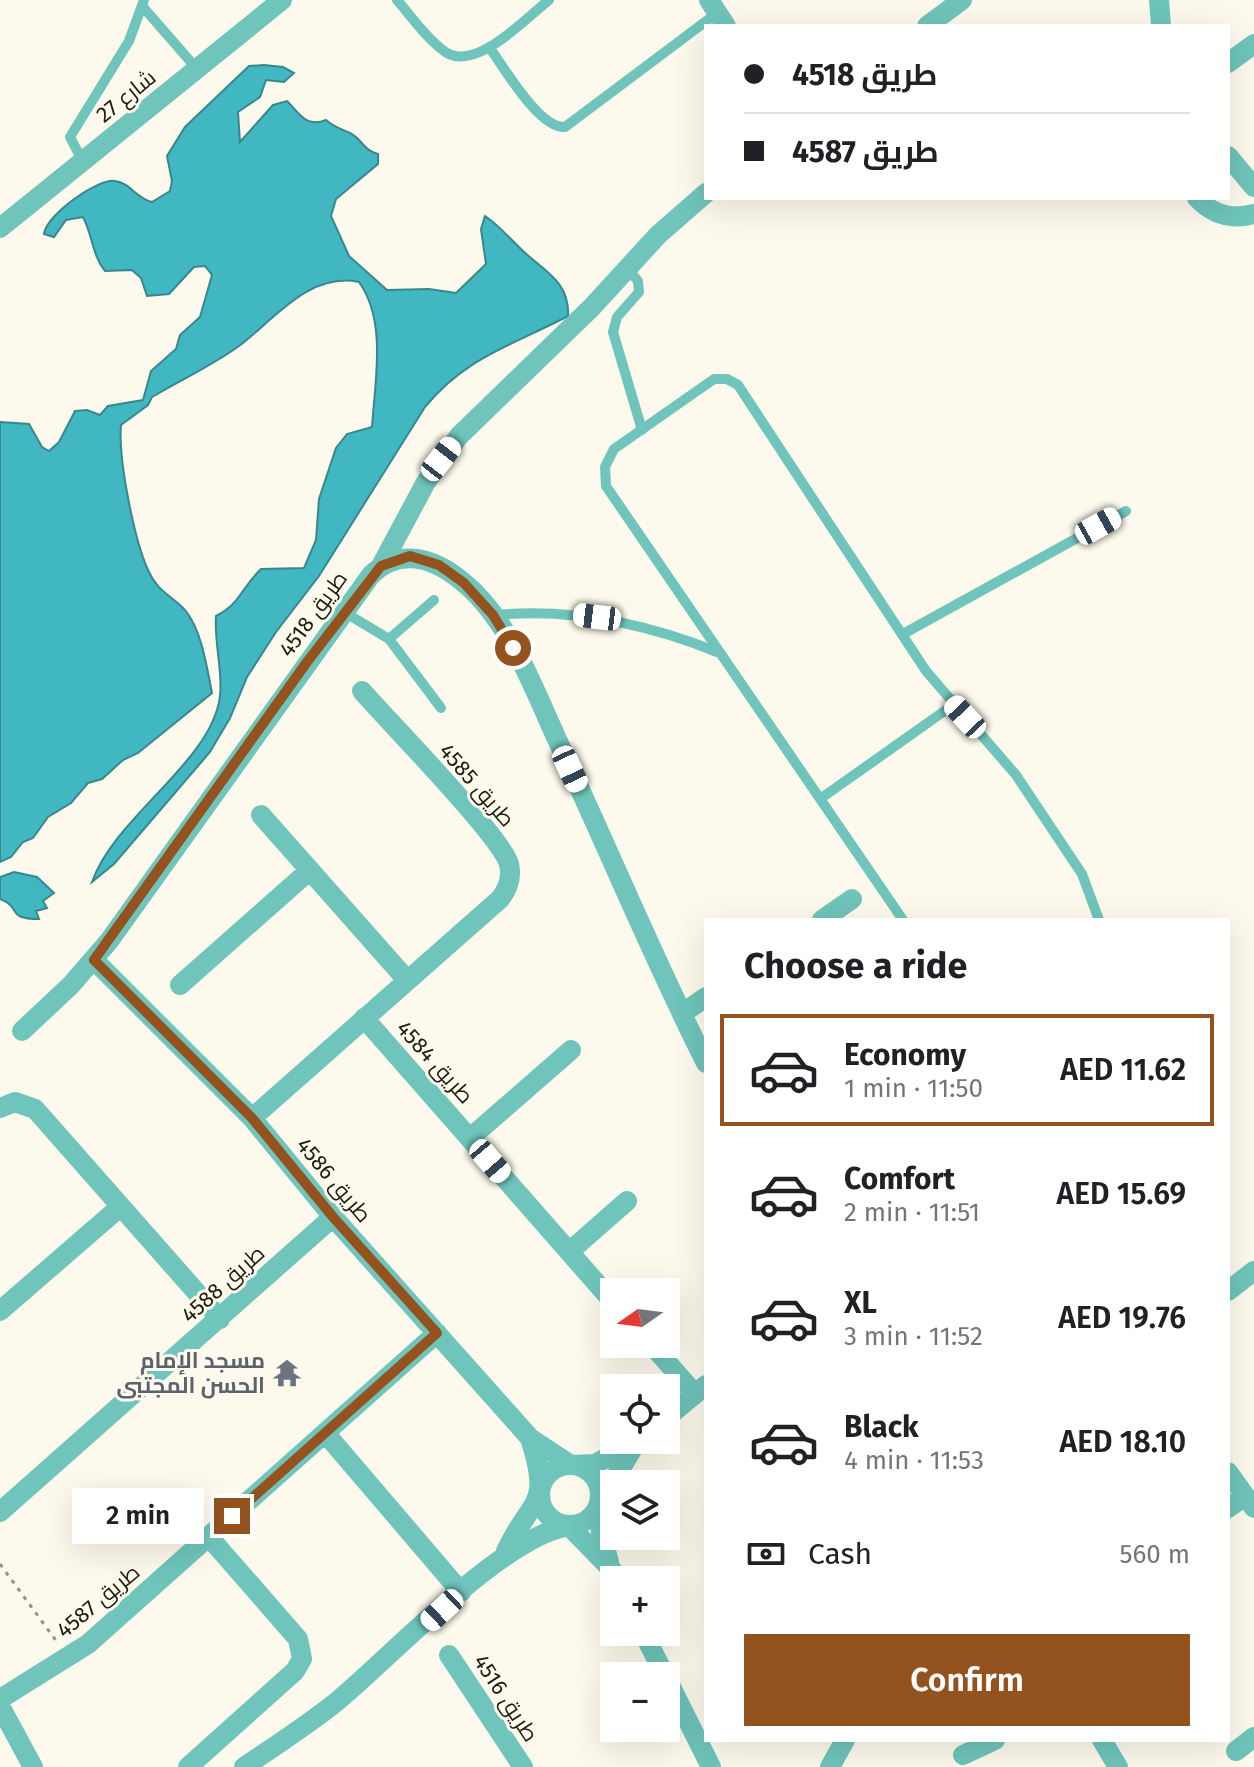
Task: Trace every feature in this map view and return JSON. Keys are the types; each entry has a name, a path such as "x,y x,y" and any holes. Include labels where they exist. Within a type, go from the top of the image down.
{"street":[{"name":"شارع 27","path":"1,225 282,0"},
{"path":"930,24 962,0"},
{"path":"1159,0 1161,24"},
{"path":"1230,62 1254,44"},
{"path":"1230,158 1254,187"},
{"path":"381,566 426,482 459,436 704,195"},
{"path":"1200,200 1216,213 1229,217 1254,214"},
{"name":"طريق 4518","path":"22,1031 94,960 344,612 381,566 410,556 439,565 464,583 493,615 530,682 704,1059"},
{"name":"طريق 4585","path":"252,1118 500,899 510,877 509,864 490,835 362,691"},
{"path":"261,815 407,980"},
{"path":"180,985 310,870"},
{"path":"825,918 852,899"},
{"name":"طريق 4586","path":"94,960 252,1118 333,1217 530,1438 571,1465"},
{"path":"683,1013 704,998"},
{"name":"طريق 4584","path":"364,1018 600,1287"},
{"name":"طريق 4584","path":"470,1138 571,1050"},
{"path":"0,1108 15,1102 35,1109 220,1319"},
{"path":"569,1252 627,1201"},
{"path":"0,1311 120,1207"},
{"name":"طريق 4588","path":"0,1512 333,1217"},
{"path":"1230,1289 1254,1271"},
{"name":"طريق 4587","path":"0,1699 68,1658 326,1434 437,1333"},
{"path":"666,1358 700,1390 680,1406"},
{"path":"326,1434 461,1592"},
{"name":"طريق 4586","path":"530,1438 538,1465 540,1495"},
{"path":"503,1557 553,1471 571,1465 595,1464 613,1454"},
{"path":"244,1767 334,1704 503,1557 540,1534 587,1521 629,1454"},
{"path":"571,1465 580,1467 595,1478 599,1487 598,1506 604,1549 611,1566"},
{"path":"1230,1475 1250,1502 1230,1507"},
{"path":"540,1495 541,1504 551,1520 569,1526 607,1566"},
{"path":"188,1767 295,1671 302,1659 298,1639 209,1537"},
{"name":"طريق 4516","path":"449,1655 523,1767"},
{"path":"680,1704 711,1767"},
{"path":"0,1706 33,1767"},
{"path":"1236,1751 1254,1737"},
{"path":"830,1767 844,1742"},
{"path":"962,1754 990,1742"},
{"path":"1103,1742 1118,1767"}],"lane":[{"path":"397,0 446,53 469,58 489,47 549,0"},
{"path":"83,162 70,137 129,41 144,4 197,69"},
{"path":"489,47 543,119 556,128 565,127 717,13"},
{"path":"627,268 638,281 639,292 617,317 613,332 642,430"},
{"path":"902,918 606,486 608,458 621,443 714,379 733,381 953,705 992,745 1024,787 1082,874 1098,918"},
{"path":"903,634 1126,511"},
{"path":"389,639 434,600"},
{"path":"493,615 532,611 597,617 659,631 719,653"},
{"path":"344,612 389,639 441,708"},
{"path":"820,799 953,705"}],"path":[{"path":"0,1564 68,1658"}],"water":[{"path":"249,66 283,67 294,73 284,82 266,80 260,97 238,112 240,142 273,105 287,101 308,121 326,120 378,154 378,164 336,199 331,216 349,256 387,290 429,289 456,293 486,264 481,229 485,216 554,278 565,294 568,316 474,364 425,407 319,576 276,632 247,677 230,718 210,752 114,864 92,882 104,857 121,834 182,766 213,720 221,686 216,616 231,606 261,569 304,568 316,540 319,499 336,448 347,434 372,427 377,352 368,298 359,282 342,281 310,290 233,351 152,397 148,405 121,425 125,477 143,556 155,582 181,606 194,624 212,693 138,753 123,760 102,779 88,783 71,803 48,817 33,838 23,842 11,857 0,862 0,422 29,424 42,447 49,451 59,442 75,411 87,410 100,415 108,406 143,400 151,371 176,349 180,335 200,317 212,275 205,266 194,267 169,294 147,296 141,278 132,270 105,271 97,258 83,217 66,220 54,237 44,234 63,208 97,185 120,182 152,202 170,191 172,181 167,156 185,127"},
{"path":"14,872 37,877 54,893 43,901 47,908 36,911 39,919 18,915 7,902 0,899 0,877"}],"place":[{"name":"مسجد الإمام الحسن المجتبى","path":"287,1373"}],"route":[{"path":"232,1516 437,1333 333,1217 252,1118 94,960 307,662 371,575 381,566 410,556 439,565 464,583 493,615 513,648"}]}
